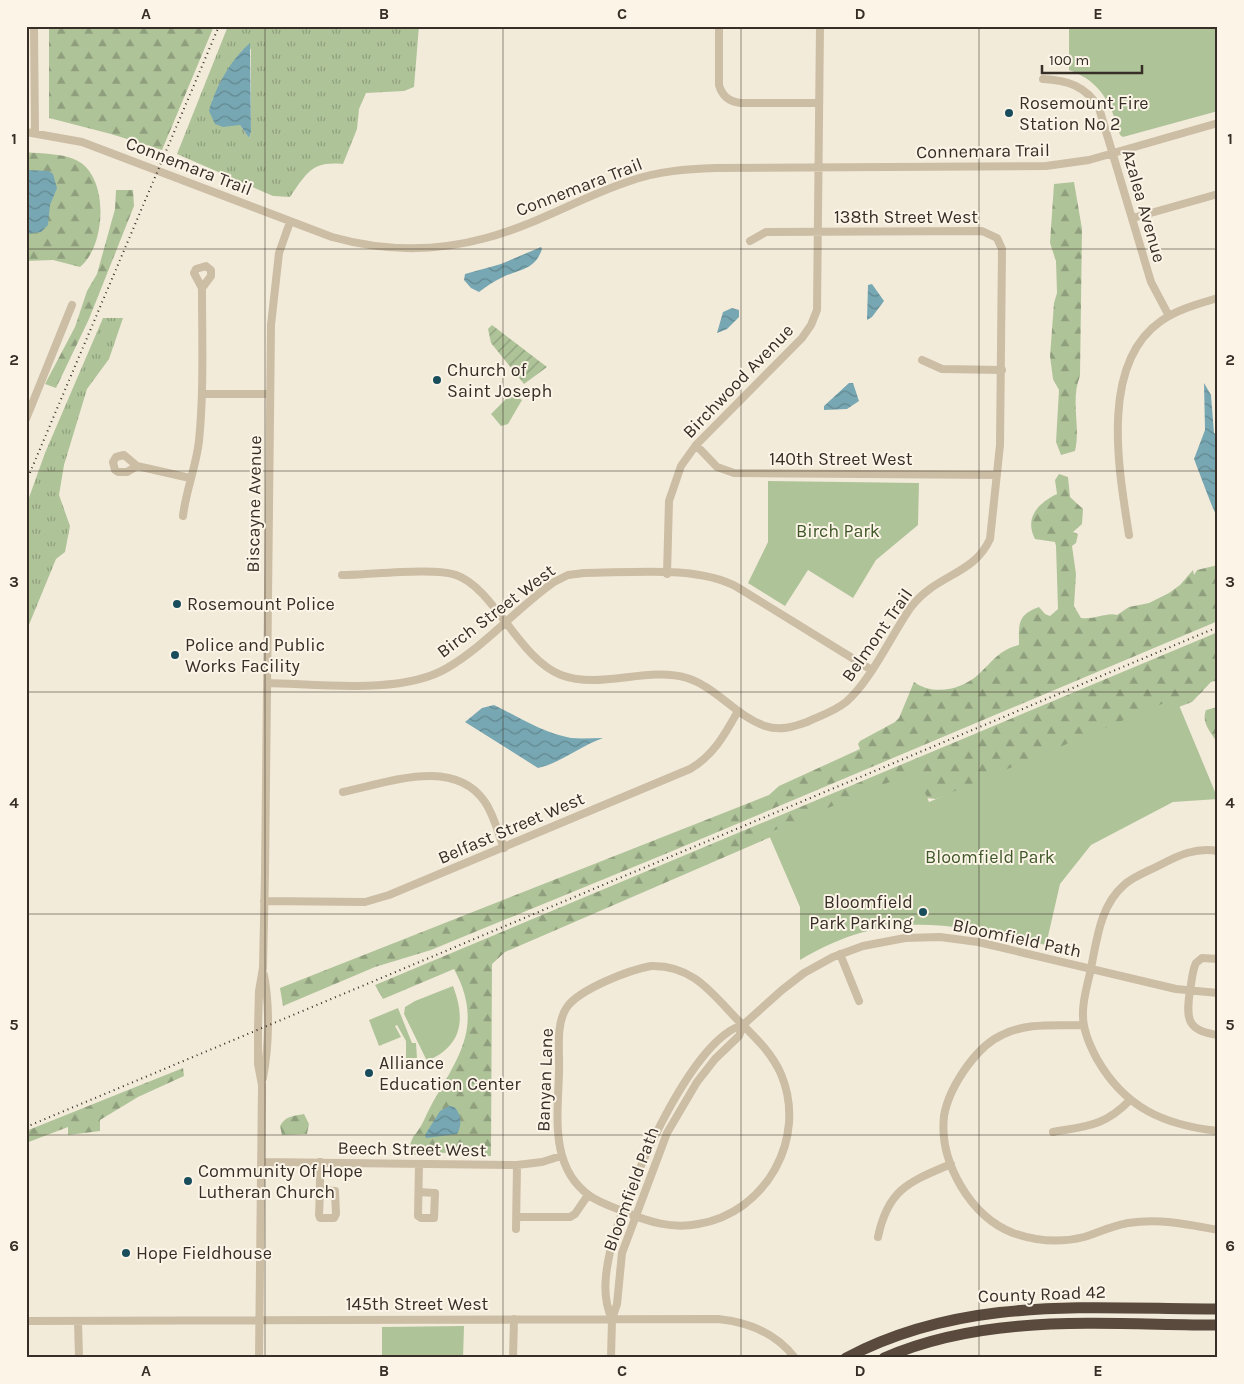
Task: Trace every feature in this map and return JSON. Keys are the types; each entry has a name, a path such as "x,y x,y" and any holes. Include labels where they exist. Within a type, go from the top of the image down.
{"highway":[{"name":"County Road 42","path":"846,1358 878,1342 920,1326 986,1312 1032,1309 1218,1309"},
{"name":"County Road 42","path":"884,1358 934,1340 993,1328 1062,1325 1218,1325"}],"street":[{"path":"30,132 34,26"},
{"path":"719,26 719,85 726,97 741,103 819,103"},
{"name":"Birchwood Avenue","path":"666,574 668,513 672,489 681,466 696,445 802,338 812,325 818,302 820,26"},
{"name":"Azalea Avenue","path":"1043,80 1070,82 1094,99 1101,112 1151,282 1169,316"},
{"name":"Connemara Trail","path":"30,132 74,140 105,150 290,222 340,239 370,245 401,248 439,247 486,238 615,186 651,175 692,169 1046,166 1088,160 1218,123"},
{"path":"1133,218 1218,194"},
{"name":"Biscayne Avenue","path":"259,1358 262,1085 258,1064 258,1029 259,991 263,968 270,394 273,294 279,253 290,222"},
{"name":"138th Street West","path":"750,241 766,232 982,231 994,235"},
{"name":"Belmont Trail","path":"342,576 449,573 463,577 474,585 543,664 562,675 577,679 669,676 687,678 701,684 738,711 765,726 779,728 796,726 827,713 846,702 859,688 919,598 937,582 974,562 984,552 992,532 1000,445 1002,370 1002,249 1000,241 994,235"},
{"path":"183,516 199,444 202,394 202,288"},
{"path":"1129,535 1120,472 1122,380 1129,360 1138,343 1150,330 1169,316 1188,307 1218,298"},
{"path":"26,418 72,305"},
{"path":"922,360 942,370 1002,370"},
{"path":"202,394 270,394"},
{"name":"140th Street West","path":"696,445 717,467 734,473 997,475"},
{"path":"137,466 190,478"},
{"name":"Birch Street West","path":"267,683 391,685 418,680 439,673 455,663 561,577 584,573 700,574 728,582 870,669"},
{"name":"Belfast Street West","path":"264,900 355,902 373,900 504,848 697,765 718,745 738,711"},
{"path":"343,792 432,775 458,780 475,791 486,803 504,848"},
{"path":"1218,851 1204,849 1187,852 1125,884 1115,894 1104,914 1083,1007 1084,1025 1103,1069 1130,1100 1152,1114 1170,1122 1218,1131"},
{"name":"Bloomfield Path","path":"612,1319 617,1304 622,1253 634,1216 667,1133 680,1108 707,1070 739,1036 743,1026 797,978 840,954 863,946 890,940 950,938 1190,991 1218,993"},
{"path":"840,954 859,1001"},
{"path":"1218,959 1202,958 1196,963 1188,1010 1190,1022 1201,1032 1218,1035"},
{"name":"Banyan Lane","path":"670,967 686,972 699,980 743,1026 772,1057 786,1090 789,1118 788,1135 775,1171 751,1200 727,1215 707,1222 672,1225 634,1216 588,1195 571,1176 561,1156 558,1129 561,1023 567,1006 580,994 640,969 670,967"},
{"path":"1084,1025 1042,1025 1021,1028 1001,1035 980,1050 958,1081 947,1106 944,1138 951,1164 967,1196 986,1215 1011,1232 1031,1238 1052,1241 1074,1239 1115,1226 1149,1221 1184,1223 1218,1230"},
{"name":"Bloomfield Path","path":"612,1319 605,1303 606,1275 612,1244 658,1129 674,1098 708,1052 733,1028 743,1026"},
{"path":"1053,1132 1105,1120 1119,1112 1130,1100"},
{"name":"Beech Street West","path":"261,1162 517,1165 542,1162 561,1156"},
{"path":"320,1162 320,1190"},
{"path":"419,1164 419,1192"},
{"path":"878,1236 886,1208 900,1189 910,1182 951,1164"},
{"path":"516,1229 517,1165"},
{"path":"516,1217 570,1218 588,1195"},
{"path":"513,1358 514,1319"},
{"path":"611,1358 612,1319"},
{"name":"145th Street West","path":"26,1321 612,1319 736,1321 757,1328 777,1340 795,1358"},
{"path":"78,1321 78,1358"}],"green space":[{"path":"49,26 214,26 162,150 49,118"},
{"path":"228,26 419,26 414,87 404,91 366,93 359,109 357,129 343,164 324,165 311,170 290,197 273,196 177,154","holes":["251,49 251,132 249,138 240,125 236,125 212,100 242,50"]},
{"path":"1069,26 1218,26 1218,111 1123,137 1120,135 1113,113 1104,95 1090,81 1069,70"},
{"path":"26,152 58,155 76,160 87,168 95,181 99,195 99,228 89,257 80,267 53,260 26,261"},
{"path":"1074,182 1082,229 1080,376 1076,395 1077,442 1075,451 1061,455 1056,442 1059,390 1053,379 1050,356 1054,303 1057,293 1056,261 1050,243 1054,184"},
{"path":"116,190 133,190 134,206 89,319 56,388 45,384 75,327 87,291 97,274 115,209"},
{"path":"103,318 123,318 109,359 87,389 64,465 59,495 70,526 65,552 56,559 26,632 26,506 45,453"},
{"path":"492,325 547,367 524,384 491,343 488,329"},
{"path":"512,393 522,400 508,424 501,426 491,414"},
{"path":"1059,474 1068,477 1070,497 1083,509 1082,524 1073,532 1078,534 1076,543 1072,546 1076,574 1074,606 1081,618 1109,614 1117,615 1129,607 1149,603 1180,585 1193,570 1194,575 1197,570 1218,565 1218,621 670,852 431,950 375,967 283,1006 280,988 769,795 779,786 860,749 858,744 860,741 899,718 914,682 930,689 938,690 956,687 972,680 1001,653 1019,645 1021,621 1027,613 1039,607 1045,614 1050,616 1058,609 1055,542 1035,539 1031,524 1032,518 1039,507 1057,494 1055,480"},
{"name":"Birch Park","path":"768,481 919,483 918,525 876,560 853,598 808,570 785,606 748,583 768,542"},
{"path":"1218,632 1218,680 1211,682 1192,702 936,799 916,797 787,830 505,952 492,964 491,1156 464,1155 455,1152 412,1155 409,1147 413,1137 422,1125 460,1053 468,1022 467,1006 463,988 454,969 383,999 375,985"},
{"name":"Bloomfield Park","path":"1176,698 1218,799 1173,802 1091,845 1060,884 1046,945 980,931 950,927 892,926 863,932 832,943 800,960 800,907 768,833 916,771 929,802"},
{"path":"1218,707 1218,744 1207,727 1205,715 1206,710"},
{"path":"453,986 459,1010 460,1021 458,1031 448,1048 427,1061 404,1014 405,1007"},
{"path":"398,1008 412,1043 416,1043 417,1058 406,1058 406,1041 397,1025 395,1026 401,1037 379,1046 369,1020"},
{"path":"183,1068 184,1076 138,1097 100,1120 100,1131 68,1135 68,1127 26,1143 26,1131"},
{"path":"304,1114 309,1124 307,1134 282,1135 280,1126 284,1120"},
{"path":"464,1326 463,1358 382,1358 382,1327"}],"water":[{"path":"250,43 251,132 249,138 240,125 223,127 215,124 209,111 215,93 225,74 236,57"},
{"path":"26,170 49,171 53,174 57,188 50,205 48,225 41,232 26,234"},
{"path":"541,247 539,256 531,265 500,279 479,292 471,288 464,280 465,274 501,264"},
{"path":"872,284 884,301 872,317 867,320 868,285"},
{"path":"732,308 739,310 739,317 727,329 717,333 723,312"},
{"path":"849,383 853,383 859,401 847,409 824,410 824,406"},
{"path":"1204,383 1211,395 1214,433 1218,435 1218,518 1194,459 1205,430"},
{"path":"494,705 541,729 561,736 571,738 603,738 555,762 538,768 465,722 482,708"},
{"path":"449,1106 457,1110 460,1117 460,1127 457,1134 426,1138 425,1135 440,1111"}],"railway":[{"path":"26,482 219,26"},
{"path":"26,1127 1218,627"}],"place":[{"name":"Rosemount Fire Station No 2","path":"1009,113"},
{"name":"Church of Saint Joseph","path":"437,380"},
{"name":"Rosemount Police","path":"177,604"},
{"name":"Police and Public Works Facility","path":"175,655"},
{"name":"Bloomfield Park Parking","path":"923,912"},
{"name":"Alliance Education Center","path":"369,1073"},
{"name":"Community Of Hope Lutheran Church","path":"188,1181"},
{"name":"Hope Fieldhouse","path":"126,1253"}]}
